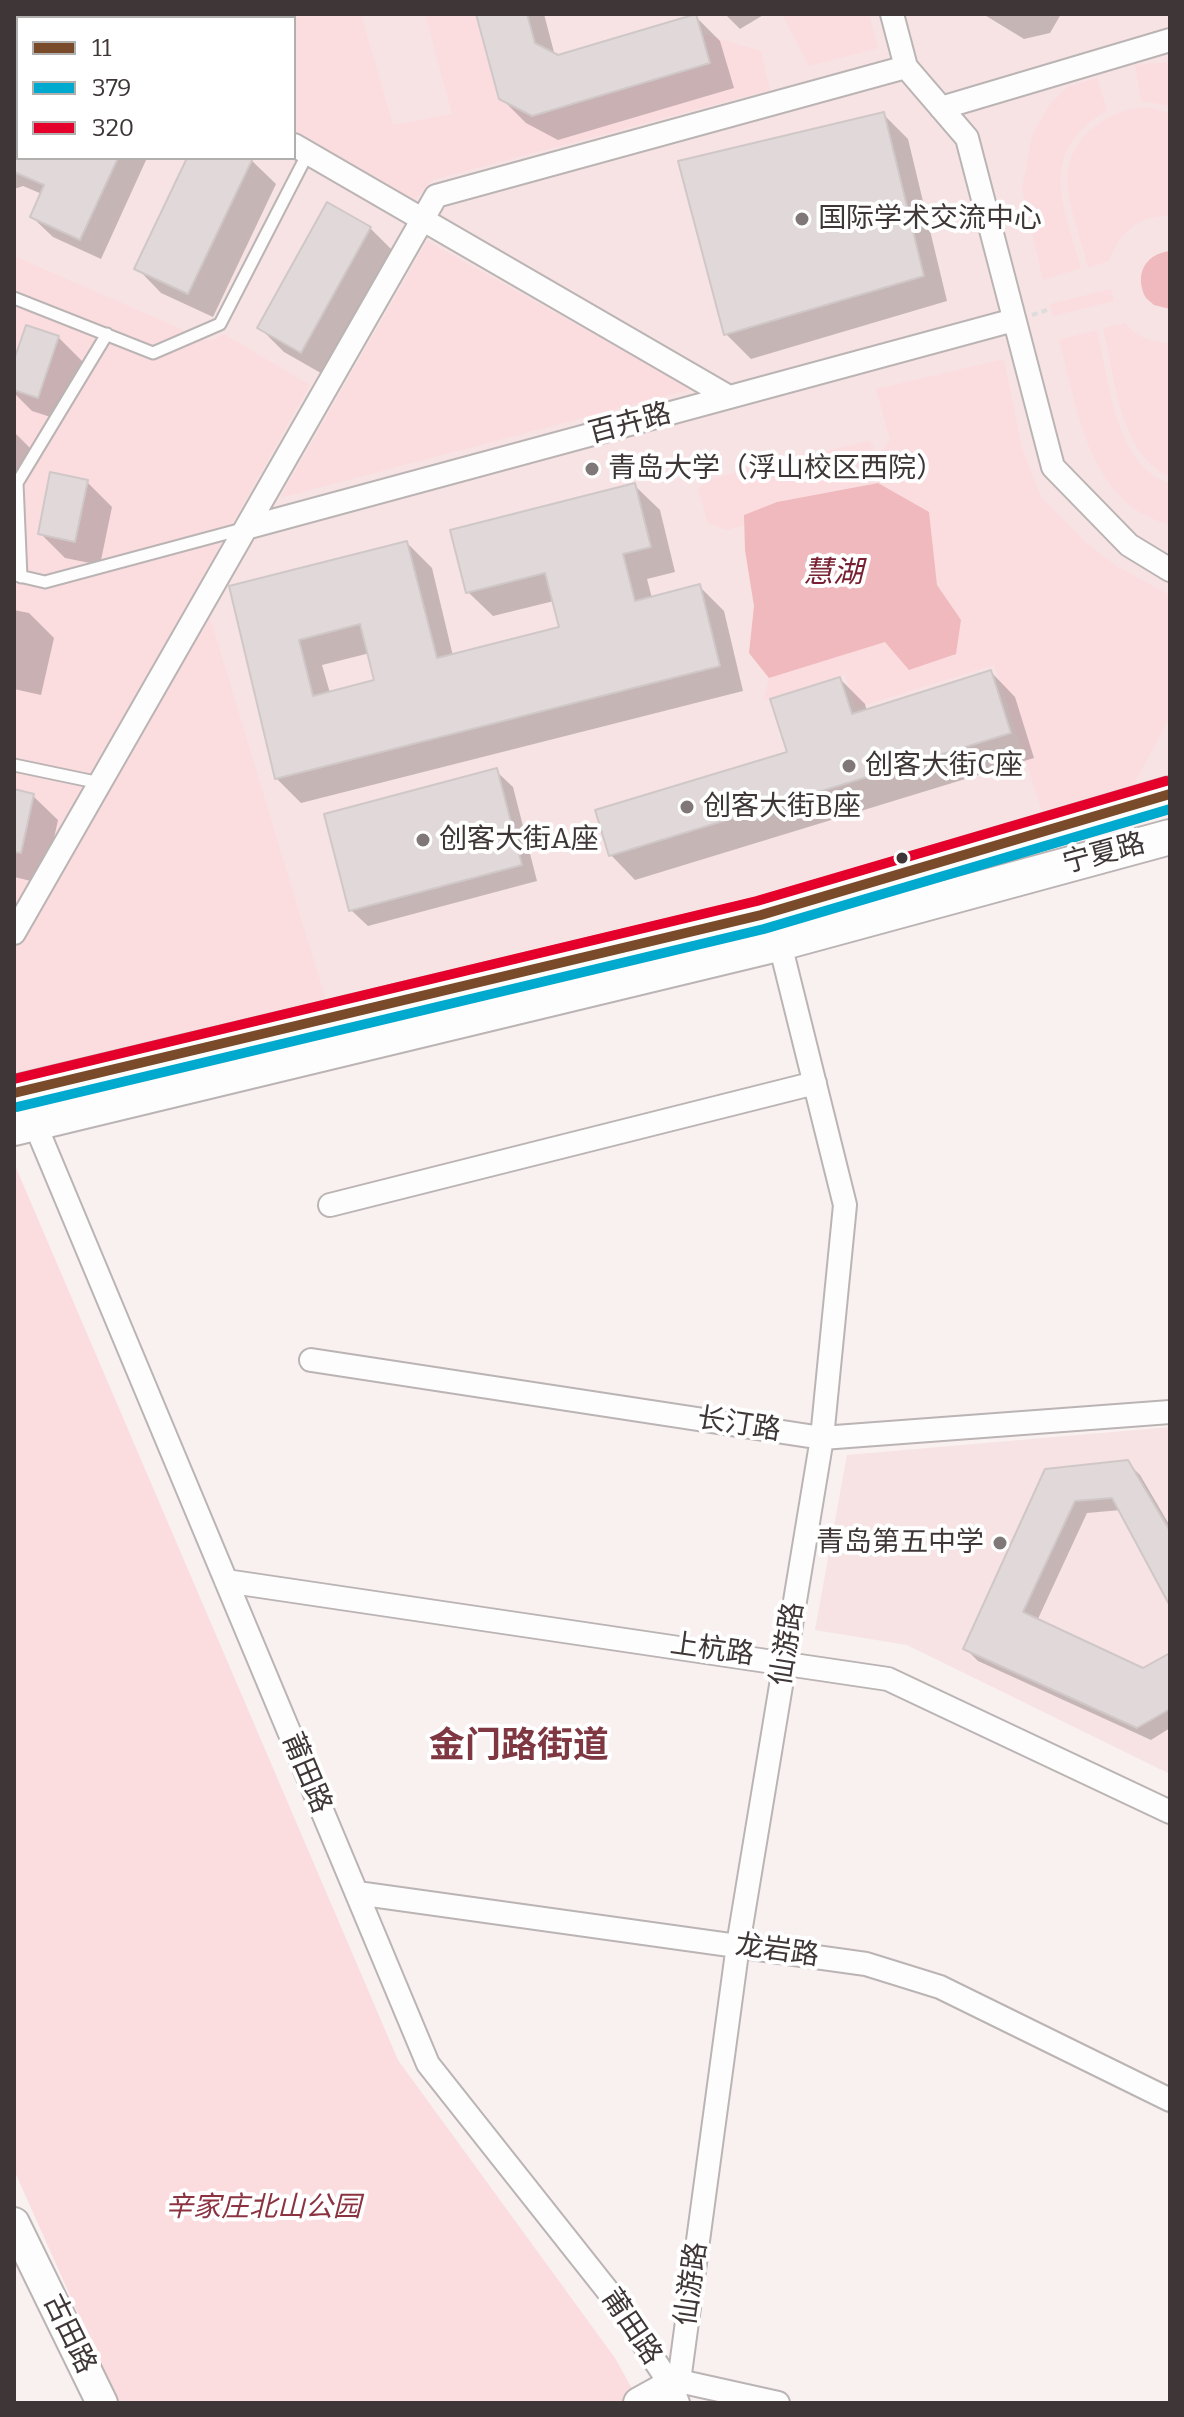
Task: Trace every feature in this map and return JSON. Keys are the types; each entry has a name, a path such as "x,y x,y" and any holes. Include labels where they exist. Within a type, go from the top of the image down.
{"main road":[{"name":"宁夏路","path":"775,927 1170,794"},
{"name":"宁夏路","path":"21,1109 775,927 1170,837"}],"street":[{"path":"892,14 906,67 967,138 1053,467 1129,545 1170,570"},
{"path":"941,108 1170,40"},
{"path":"14,933 436,196 906,67"},
{"path":"301,149 729,397"},
{"name":"百卉路","path":"246,528 1014,320"},
{"name":"仙游路","path":"676,2390 738,1945 822,1438 845,1205 775,927"},
{"path":"330,1205 815,1083"},
{"name":"莆田路","path":"21,1109 226,1581 428,2064 611,2295 676,2390"},
{"name":"长汀路","path":"311,1360 822,1438 1170,1412"},
{"name":"上杭路","path":"226,1581 785,1661 888,1679 1170,1812"},
{"name":"龙岩路","path":"357,1893 866,1964 940,1987 1170,2100"},
{"name":"古田路","path":"14,2223 102,2403"},
{"path":"639,2403 676,2390 778,2403"}],"lane":[{"path":"15,301 153,353 220,324 296,160"},
{"path":"107,334 17,483 17,576 45,582 246,528"},
{"path":"14,765 100,783"}],"shaded area":[{"name":"青岛大学（浮山校区西院）","path":"1170,14 1170,781 790,891 14,1084 14,57 16,160 296,160 296,16 122,16"},
{"name":"青岛第五中学","path":"1170,1427 1170,1774 907,1645 815,1630 847,1455"}],"green space":[{"path":"361,14 393,125 452,114 425,14 476,14 499,99 532,116 710,63 701,33 761,51 770,90 432,180 414,202 296,133 296,16 200,16"},
{"path":"782,14 869,14 878,48 809,66"},
{"path":"1170,63 1170,106 1141,101 1135,65"},
{"path":"1097,78 1107,110 1070,144 1063,162 1061,181 1067,222 1081,268 1043,280 1022,189 1032,136 1050,104 1069,86"},
{"path":"1148,107 1170,113 1170,216 1159,216 1132,227 1118,242 1109,261 1088,268 1068,189 1072,156 1079,142 1102,121 1132,109"},
{"path":"427,241 692,389 280,498"},
{"path":"14,256 209,341 224,334 310,385 205,572 211,621 327,1004 14,1084"},
{"path":"1111,289 1114,301 1053,316 1050,304"},
{"path":"1125,323 1145,338 1170,343 1170,477 1139,450 1122,412 1103,328"},
{"path":"1097,330 1117,419 1126,441 1137,460 1152,474 1170,483 1170,525 1142,514 1121,497 1104,475 1091,450 1059,340"},
{"path":"1004,359 1022,448 1041,497 1084,541 1116,566 1170,595 1170,716 1130,792 1044,817 994,665 856,708 845,674 764,700 769,678 885,642 909,670 961,620 937,585 929,513 878,483 881,451 890,440 876,389"},
{"path":"868,441 873,445 874,483 777,502 745,514 745,525 727,530 708,523 698,488 714,478"},
{"name":"辛家庄北山公园","path":"14,1163 398,2060 615,2358 640,2403 118,2403 14,2170"}],"water":[{"path":"1170,251 1170,309 1154,305 1146,298 1141,274 1148,261"},
{"name":"慧湖","path":"878,483 929,512 937,585 961,620 956,654 909,670 885,642 769,678 749,653 754,606 745,550 744,515 777,502"}],"building":[{"path":"476,14 527,14 535,43 558,55 696,14 710,63 532,116 499,99"},
{"name":"国际学术交流中心","path":"884,112 924,276 724,335 678,161"},
{"path":"14,158 117,160 80,240 30,217 44,185 14,172"},
{"path":"186,160 252,160 188,294 134,269"},
{"path":"327,202 371,227 301,353 257,328"},
{"path":"26,325 59,336 38,398 14,390 14,360"},
{"path":"50,472 88,480 75,542 38,534"},
{"path":"635,483 651,547 623,554 635,601 700,584 720,666 275,779 229,586 407,541 437,658 559,627 545,573 466,593 450,530","holes":["360,624 374,680 313,696 299,640"]},
{"name":"创客大街C座","path":"991,670 1011,733 609,856 595,810 787,752 770,699 840,677 852,714"},
{"name":"创客大街A座","path":"497,768 522,865 349,911 324,814"},
{"path":"14,789 34,794 21,853 14,852"},
{"path":"1128,1460 1170,1531 1170,1606 1112,1498 1075,1501 1023,1612 1143,1668 1170,1653 1170,1709 1137,1728 963,1649 1045,1469"}],"transit line":[{"name":"320","path":"14,1079 757,901 1166,781"},
{"name":"11","path":"14,1093 761,915 1170,794"},
{"name":"379","path":"17,1107 764,929 1170,809"}],"place":[{"name":"国际学术交流中心","path":"802,219"},
{"name":"青岛大学（浮山校区西院）","path":"592,469"},
{"name":"创客大街C座","path":"849,766"},
{"name":"创客大街B座","path":"687,807"},
{"name":"创客大街A座","path":"423,840"},
{"name":"青岛第五中学","path":"1000,1543"}],"district":[{"name":"金门路街道","path":"519,1747"}]}
